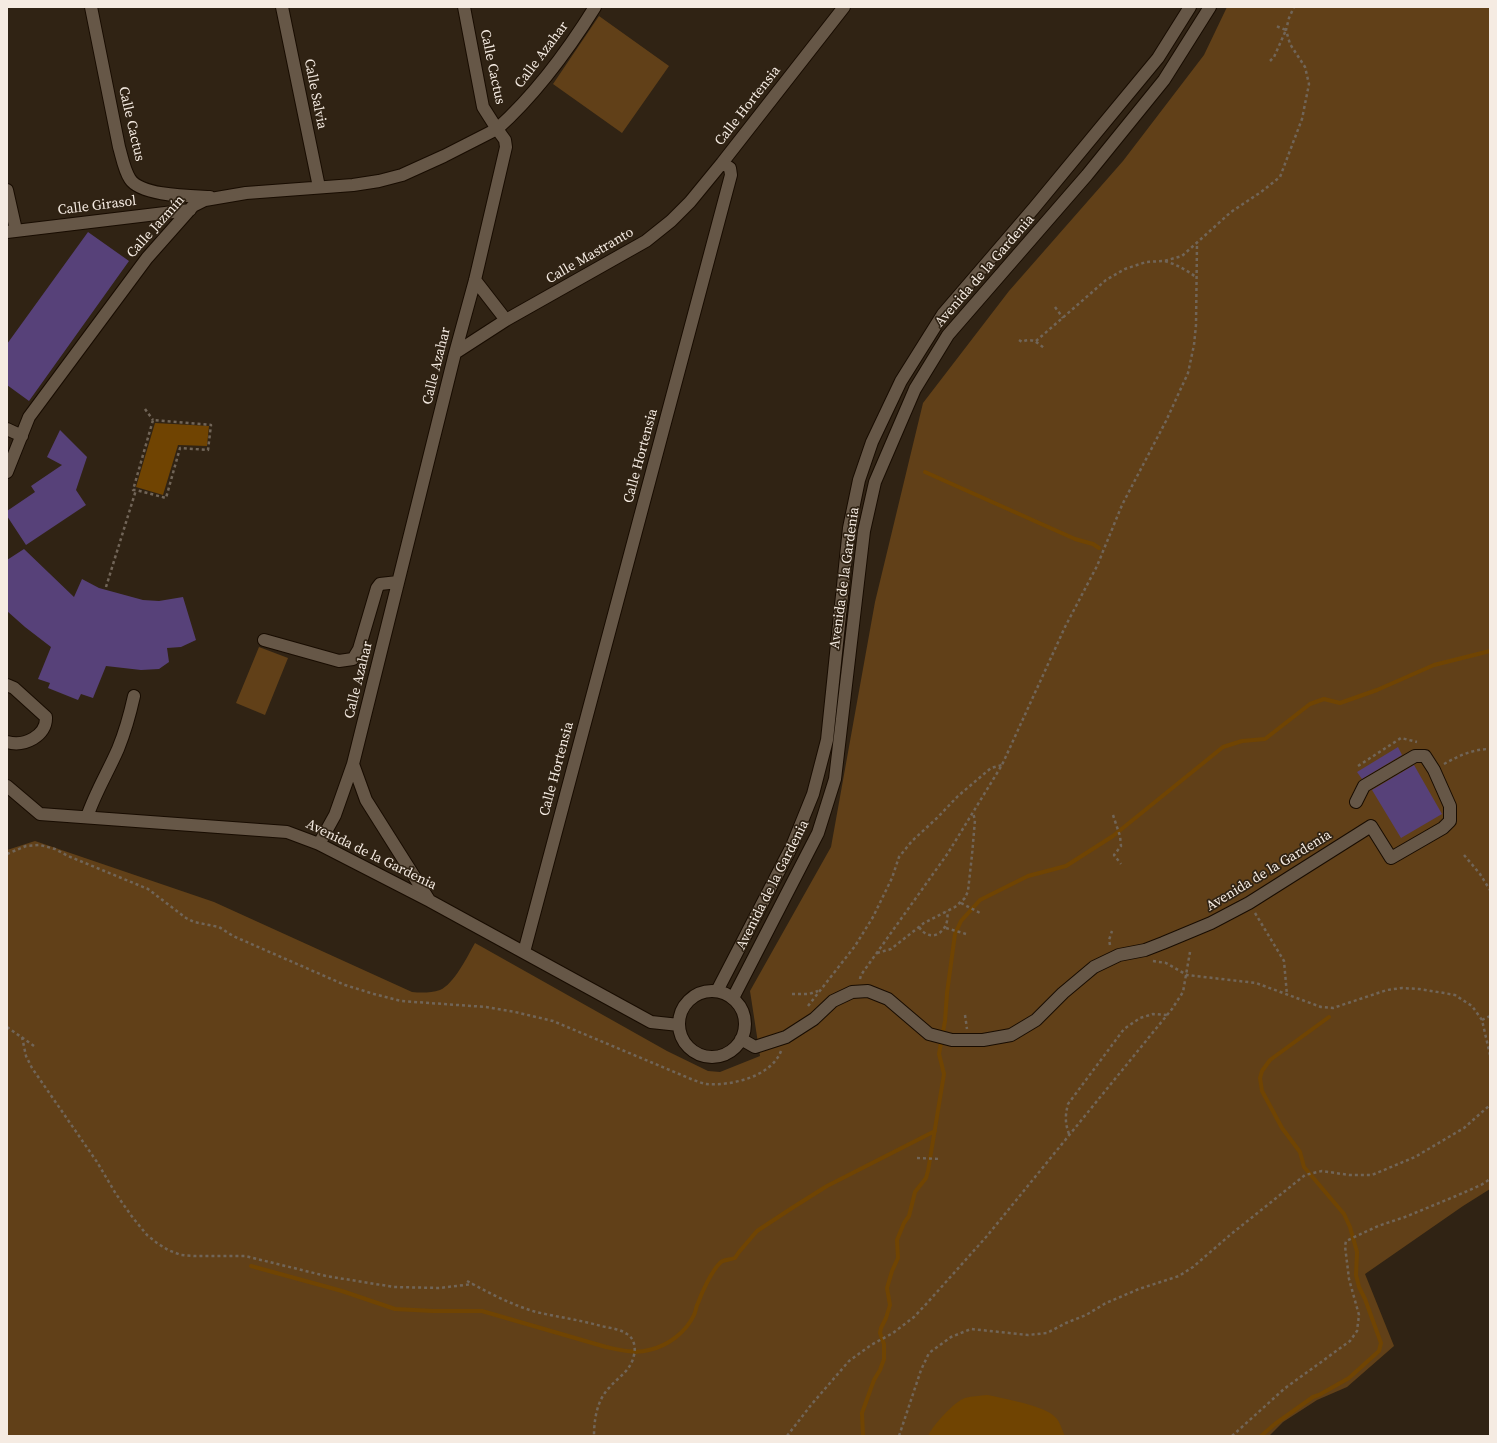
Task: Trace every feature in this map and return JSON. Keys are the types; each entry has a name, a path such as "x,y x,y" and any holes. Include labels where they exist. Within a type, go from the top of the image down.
{"street":[{"name":"Calle Cactus","path":"91,7 119,147 130,180 139,187 151,191 192,196 219,197"},
{"name":"Calle Salvia","path":"282,7 319,187"},
{"name":"Calle Cactus","path":"464,7 483,107 497,129"},
{"name":"Calle Azahar","path":"320,844 335,815 353,764 455,353 475,280 506,147 505,140 497,129 530,98 556,66 594,7"},
{"name":"Calle Hortensia","path":"524,952 731,174 730,168 722,163 844,7"},
{"name":"Avenida de la Gardenia","path":"717,991 792,846 813,794 827,740 849,528 859,480 872,442 901,381 943,314 1077,158 1095,133 1158,58 1190,7"},
{"name":"Avenida de la Gardenia","path":"733,998 818,833 835,779 864,532 875,482 915,389 948,335 1092,169 1164,80 1210,7"},
{"name":"Calle Jazmín","path":"7,472 29,417 147,258 190,210 202,201 246,193 366,184 402,175 444,156 497,129"},
{"path":"1077,158 1092,169"},
{"name":"Calle Mastranto","path":"455,353 506,320 646,241 671,221 690,202 722,163"},
{"path":"7,190 11,231"},
{"name":"Calle Girasol","path":"11,231 190,210"},
{"path":"475,280 506,320"},
{"path":"7,429 22,436"},
{"path":"264,640 339,661 353,659 359,649 377,588 380,584 398,582"},
{"path":"7,685 14,688 46,717 45,728 37,736 23,743 7,742"},
{"path":"87,817 91,804 118,749 129,718 134,696"},
{"path":"1356,802 1364,786 1415,756 1426,756 1434,770"},
{"path":"353,764 366,800 430,901"},
{"name":"Avenida de la Gardenia","path":"741,1039 755,1047 786,1037 814,1020 833,1001 852,992 868,990 888,999 929,1034 952,1040 983,1040 1012,1035 1036,1020 1063,993 1094,967 1119,955 1145,950 1211,923 1249,903 1371,826 1391,858 1443,828 1450,821 1450,806 1434,770"},
{"name":"Avenida de la Gardenia","path":"7,786 40,814 287,832 320,844 430,901 651,1022 679,1024"},
{"path":"717,991 733,998 740,1007 744,1018 744,1029 741,1039 734,1048 725,1054 704,1056 694,1051 686,1044 681,1035 679,1024 682,1009 692,997 701,992 717,991"}],"path":[{"path":"1270,61 1274,57 1286,30 1294,7"},
{"path":"1276,26 1286,30"},
{"path":"1036,341 1106,280 1125,269 1146,262 1164,261 1182,256 1231,212 1280,177 1302,119 1309,84 1305,67 1290,44 1286,30"},
{"path":"858,991 858,983 861,975 948,853 1002,765 1065,627 1097,566 1122,505 1166,421 1188,373 1194,345 1196,325 1197,244"},
{"path":"1164,261 1183,268 1197,278"},
{"path":"1055,308 1063,318"},
{"path":"1019,340 1022,342 1027,340 1036,341 1045,349"},
{"path":"145,409 153,420"},
{"path":"153,420 211,424 208,450 180,448 166,498 133,490 153,420"},
{"path":"106,587 136,490"},
{"path":"1358,766 1401,738 1417,742 1426,756"},
{"path":"1434,770 1463,754 1490,749"},
{"path":"877,953 891,949 919,927 961,903 968,891 975,820 973,813"},
{"path":"1113,815 1120,836 1121,846 1114,855 1121,864"},
{"path":"1464,855 1480,874 1490,890"},
{"path":"961,903 964,906 982,914"},
{"path":"1249,903 1284,961 1288,995"},
{"path":"919,927 922,931 932,935 942,932 946,928 948,917 947,912"},
{"path":"946,928 966,934"},
{"path":"787,1436 811,1405 849,1361 871,1345 893,1333 918,1312 987,1236 1167,1015 1183,992 1190,952"},
{"path":"1148,960 1166,963 1187,975 1256,983 1321,1007 1333,1008 1387,990 1402,988 1420,989 1456,995 1472,1006 1482,1020 1490,1054"},
{"path":"792,994 809,994 818,991"},
{"path":"1070,1135 1066,1123 1068,1104 1124,1029 1140,1018 1153,1014 1167,1015"},
{"path":"1482,1020 1490,1016"},
{"path":"7,1027 34,1046"},
{"path":"22,1038 26,1056 32,1068 97,1162 132,1218 147,1235 168,1250 194,1256 245,1256 326,1276 394,1287 439,1288 473,1284"},
{"path":"899,1436 921,1370 929,1353 951,1337 970,1329 1028,1335 1047,1333 1086,1315 1106,1303 1139,1289 1179,1276 1193,1267 1230,1235 1305,1175 1322,1171 1349,1175 1372,1175 1415,1157 1464,1128 1490,1105"},
{"path":"917,1158 941,1159"},
{"path":"1232,1436 1284,1390 1350,1340 1357,1331 1359,1315 1349,1279 1345,1246 1346,1241 1378,1226 1405,1217 1468,1191 1490,1179"},
{"path":"467,1281 506,1301 530,1310 628,1334 634,1342 634,1356 632,1363 623,1376 608,1389 601,1398 594,1423 594,1436"}],"shaded area":[{"path":"1227,7 1490,7 1490,1189 1365,1274 1394,1346 1347,1387 1317,1400 1283,1422 1269,1436 7,1436 7,850 35,841 214,902 412,992 433,992 445,987 460,970 475,943 667,1051 708,1071 720,1072 760,1056 750,991 831,847 875,602 923,403 1009,291 1123,161 1204,55"},
{"path":"599,16 669,66 622,133 553,84"},
{"path":"155,423 209,426 207,446 178,445 163,495 136,487"},
{"path":"259,647 288,658 265,715 236,703"},
{"path":"987,1395 1043,1409 1055,1417 1065,1436 928,1436 944,1414 960,1400 968,1397"}],"building":[{"path":"88,232 129,261 29,401 7,385 7,344"},
{"path":"60,430 87,457 76,490 86,505 26,545 7,516 7,511 35,492 31,486 62,465 47,457"},
{"path":"24,549 74,597 82,579 99,588 143,600 159,601 183,597 196,640 181,647 167,648 169,662 159,669 141,670 106,666 93,698 81,694 78,700 48,688 50,683 38,679 51,647 7,611 7,560"},
{"path":"1398,747 1402,755 1362,779 1357,772"},
{"path":"1414,765 1442,814 1401,838 1372,790"}],"waterway":[{"path":"925,472 1075,539 1093,544 1099,548"},
{"path":"863,1436 862,1413 874,1380 884,1359 884,1344 880,1333 890,1305 887,1288 898,1258 897,1240 904,1223 909,1216 915,1192 926,1178 928,1171 944,1074 939,1054 945,1021 947,993 955,934 961,921 980,900 1028,876 1066,866 1113,836 1223,747 1242,741 1265,739 1310,704 1324,699 1340,703 1377,690 1434,665 1490,651"},
{"path":"1261,1436 1275,1424 1313,1397 1349,1378 1379,1351 1381,1343 1359,1287 1356,1275 1357,1252 1350,1227 1344,1214 1304,1167 1300,1152 1282,1128 1262,1091 1260,1078 1262,1071 1270,1060 1329,1017"},
{"path":"251,1266 342,1291 395,1309 482,1311 606,1347 628,1351 644,1351 656,1348 669,1342 686,1327 694,1315 697,1304 705,1287 718,1266 723,1261 735,1258 757,1231 827,1186 935,1131"}]}
